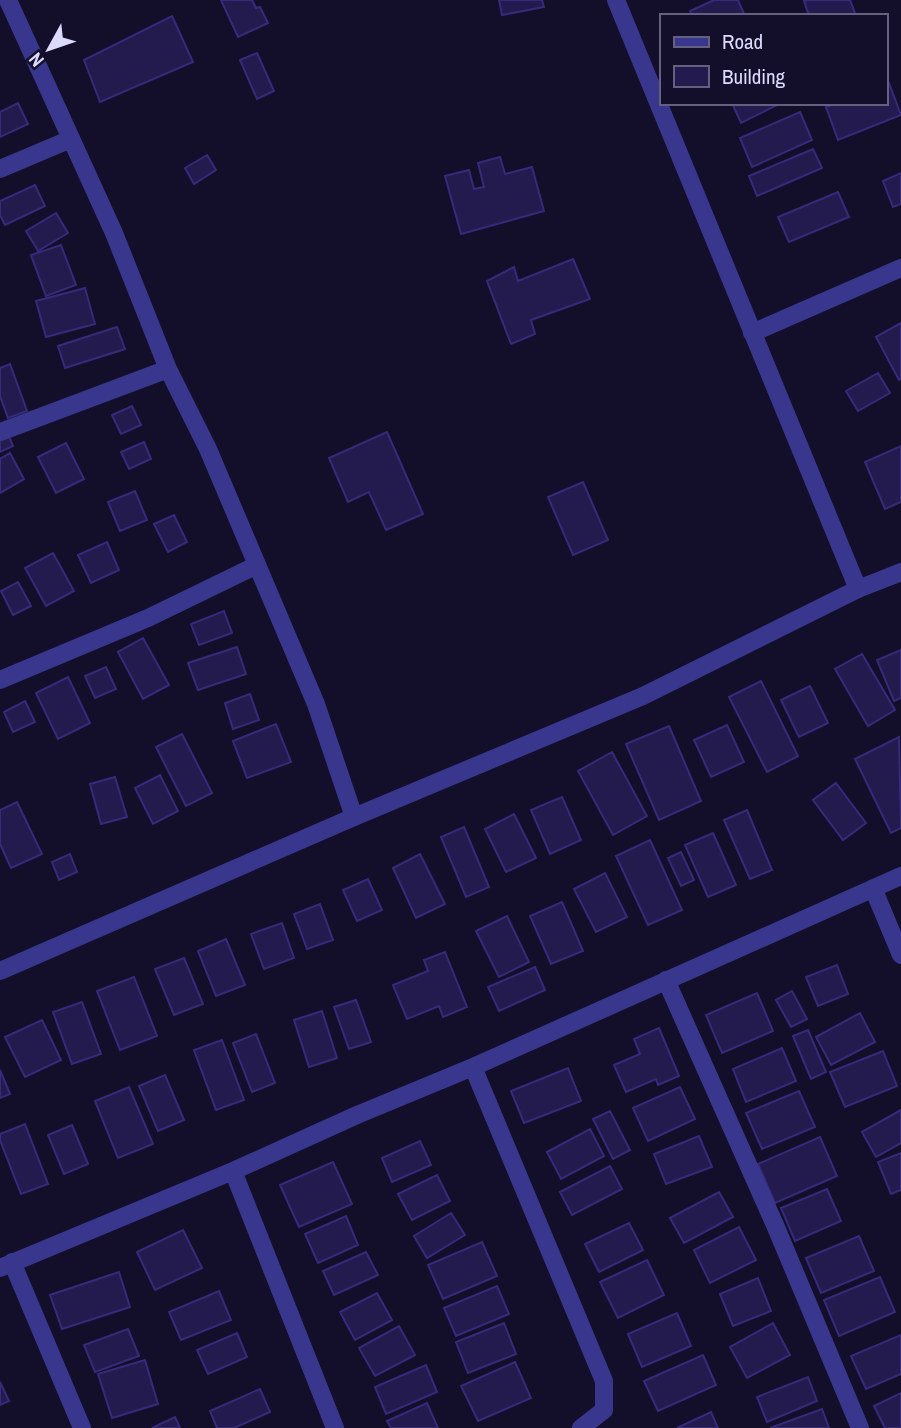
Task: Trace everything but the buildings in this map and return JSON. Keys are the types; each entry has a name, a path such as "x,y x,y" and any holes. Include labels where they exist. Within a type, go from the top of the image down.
{"street":[{"path":"8,0 114,233 168,369 208,449 316,704 354,817"},
{"path":"616,0 858,589"},
{"path":"0,169 71,139"},
{"path":"752,333 901,268"},
{"path":"0,432 168,369"},
{"path":"0,680 148,618 256,566"},
{"path":"0,971 354,817 643,696 858,589 901,572"},
{"path":"82,1428 6,1265 473,1067 901,876"},
{"path":"873,888 901,955"},
{"path":"666,980 775,1225 860,1428"},
{"path":"473,1067 604,1381 604,1410 581,1428"},
{"path":"233,1171 335,1428"}]}
